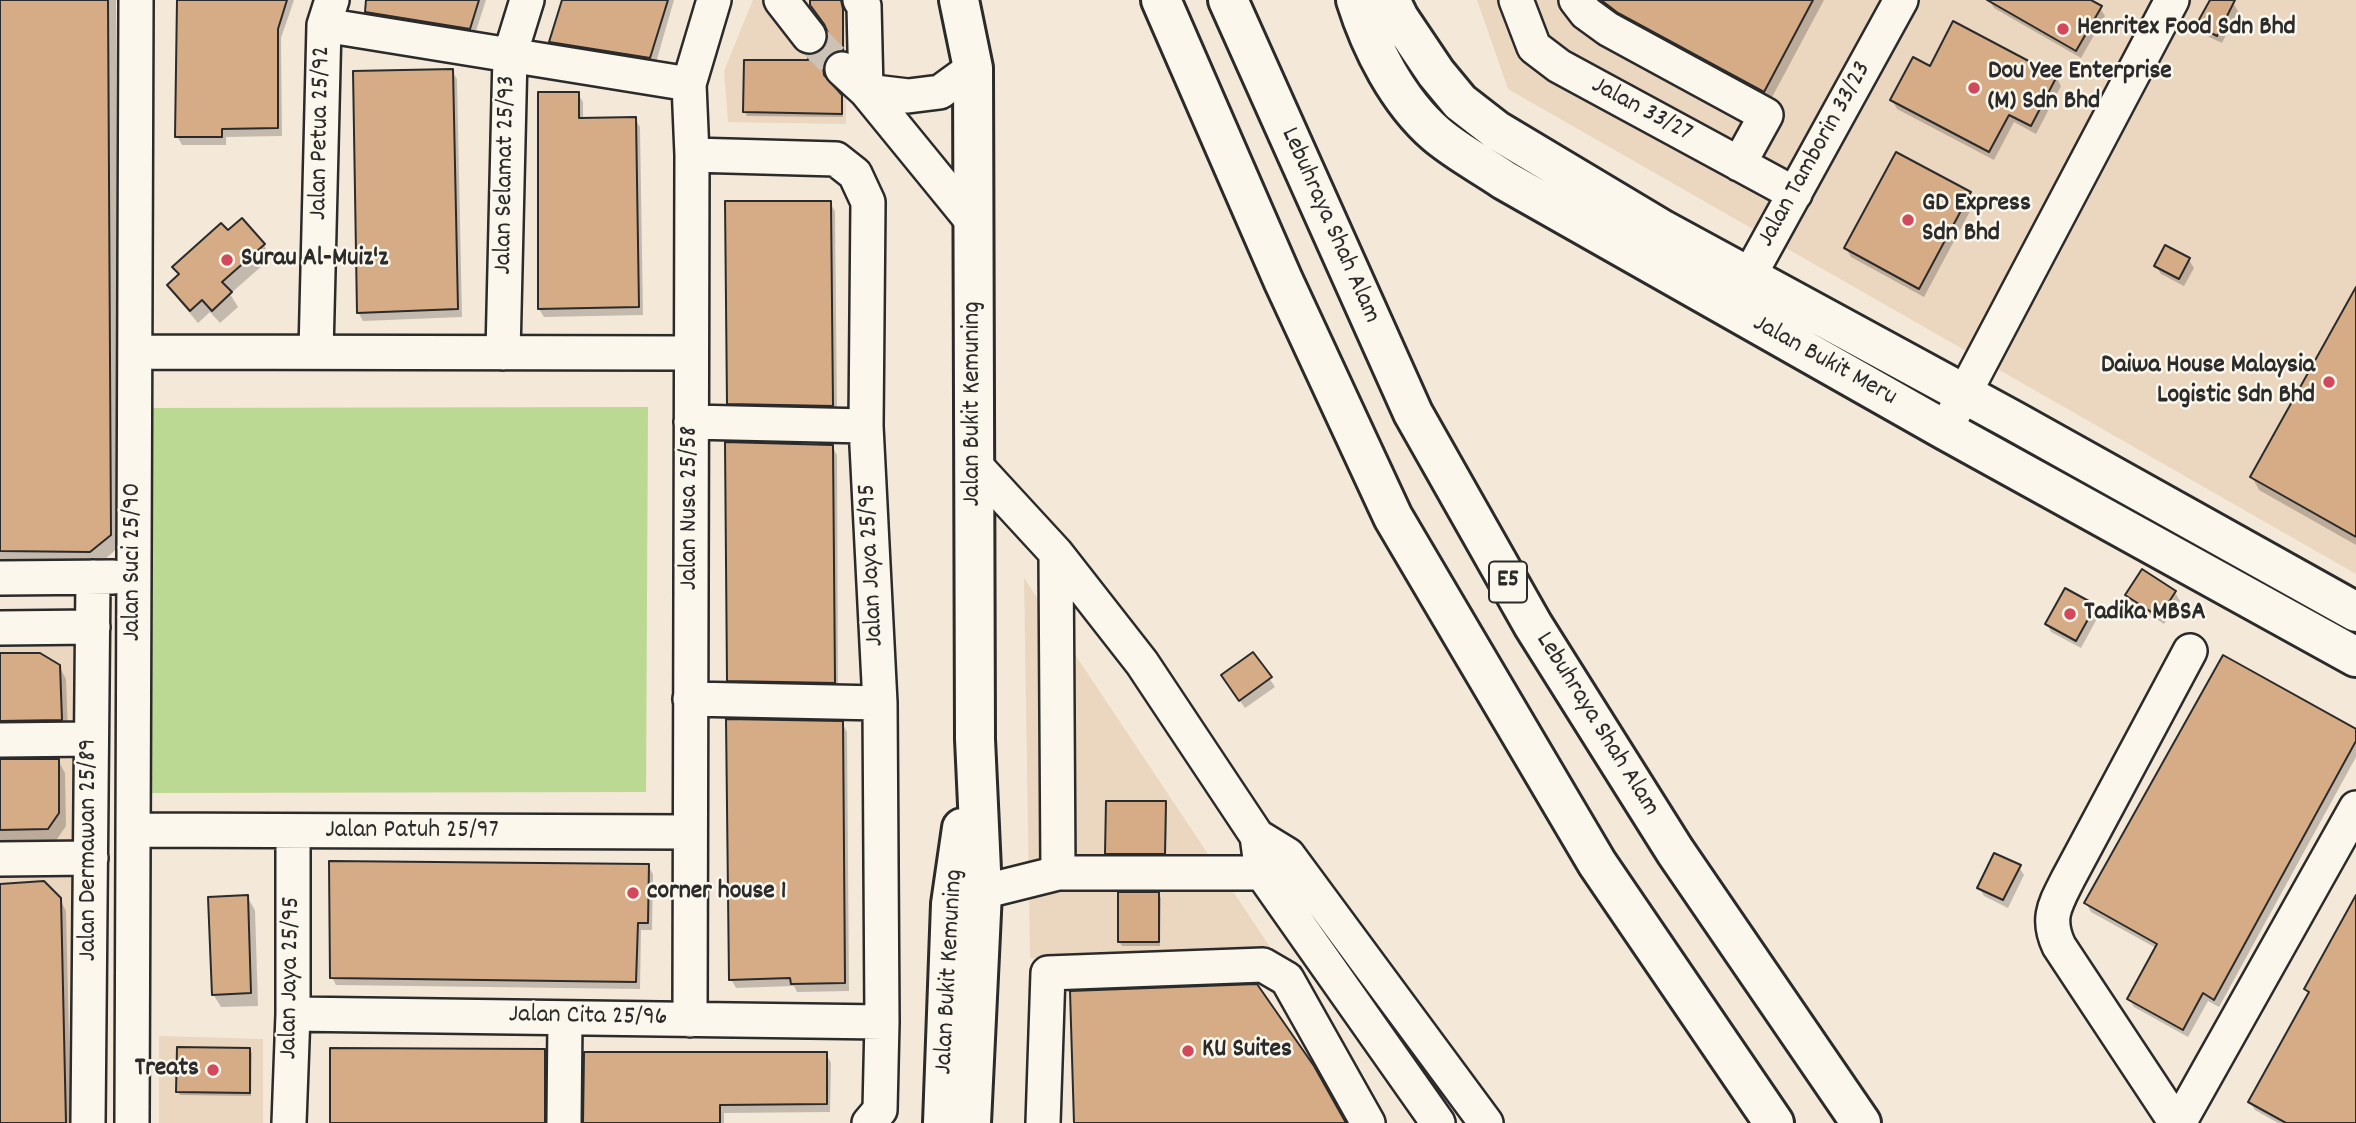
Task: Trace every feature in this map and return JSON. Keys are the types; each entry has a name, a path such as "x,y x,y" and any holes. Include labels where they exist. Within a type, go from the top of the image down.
{"main road":[{"name":"Jalan Bukit Kemuning","path":"959,0 973,68 975,739 982,892 971,1123"},
{"name":"Jalan Bukit Kemuning","path":"973,68 988,0"},
{"name":"E5","path":"1161,0 1283,280 1393,516 1597,863 1774,1123"},
{"name":"Lebuhraya Shah Alam","path":"1228,0 1413,413 1533,625 1675,851 1861,1123"},
{"name":"Jalan Bukit Meru","path":"1356,0 1376,49 1413,111 1437,135 1504,180 1945,430 2356,657"},
{"name":"Jalan Bukit Meru","path":"1390,0 1436,74 1460,102 1487,123 1663,230 1749,275 2356,612"},
{"name":"Jalan Bukit Kemuning","path":"941,1113 951,904 975,739"}],"street":[{"name":"Jalan Suci 25/90","path":"132,1123 136,0"},
{"name":"Jalan Selamat 25/93","path":"503,352 510,55 527,0"},
{"name":"Jalan Nusa 25/58","path":"690,1020 692,155 689,84 714,0"},
{"path":"781,0 809,36"},
{"path":"860,0 864,6 854,80 973,222"},
{"name":"Jalan 33/27","path":"1516,0 1534,47 1559,66 1795,194"},
{"path":"1576,0 1586,13 1608,29 1766,115 1739,164"},
{"name":"Jalan Tamborin 33/23","path":"1731,310 1901,0"},
{"path":"1945,430 2172,0"},
{"path":"328,12 510,55 689,84"},
{"name":"Jalan Petua 25/92","path":"316,352 328,12"},
{"path":"854,80 908,96 940,92 973,68"},
{"name":"Jalan Jaya 25/95","path":"692,155 836,159 855,174 868,202 866,426 880,703 882,1022 880,1110 869,1123"},
{"path":"135,352 691,353"},
{"path":"691,422 866,426"},
{"path":"975,465 1056,553 1142,663 1257,836 1438,1123"},
{"path":"1056,553 1058,873"},
{"path":"0,579 134,577"},
{"name":"Jalan Dermawan 25/89","path":"88,1123 93,578"},
{"path":"0,628 93,627"},
{"path":"2190,651 2057,901 2052,923 2059,946 2178,1123 2356,808"},
{"path":"690,699 880,703"},
{"path":"0,740 91,739"},
{"name":"Jalan Patuh 25/97","path":"133,830 690,832"},
{"name":"Jalan Jaya 25/95","path":"289,1123 293,1014 293,832"},
{"path":"0,859 91,858"},
{"path":"982,892 1058,873 1275,864"},
{"path":"1275,864 1468,1116"},
{"path":"1043,1123 1048,973 1263,965 1287,979 1368,1123"},
{"name":"Jalan Cita 25/96","path":"293,1014 882,1022"},
{"path":"564,1123 565,1018"}],"shaded area":[{"path":"753,0 847,0 846,124 728,122 724,71"},
{"path":"1477,0 2356,0 2356,574 1508,89"},
{"path":"1024,578 1282,965 1030,958"},
{"path":"0,636 84,636 79,1123 0,1123"},
{"path":"159,1036 263,1039 263,1123 159,1123"}],"green space":[{"path":"648,407 646,792 149,793 151,408"}],"building":[{"path":"0,0 108,0 111,535 90,552 0,551"},
{"path":"177,0 287,0 278,29 278,128 222,129 222,137 175,137"},
{"path":"366,0 479,0 470,29 365,12"},
{"path":"562,0 668,0 650,58 549,42"},
{"path":"810,0 841,0 843,50 828,56 823,66 824,75 842,95 842,114 743,112 744,60 808,60 809,55 820,52 826,44 828,33 810,5"},
{"path":"1601,0 1813,0 1764,92 1618,13"},
{"name":"Henritex Food Sdn Bhd","path":"1987,0 2091,0 2102,6 2076,51"},
{"path":"2210,0 2235,0 2217,36 2196,25"},
{"name":"Dou Yee Enterprise (M) Sdn Bhd","path":"1953,21 2057,76 2031,126 2009,115 1989,152 1890,100 1913,57 1930,66"},
{"path":"453,69 458,309 357,313 353,71"},
{"path":"538,92 579,92 579,118 636,117 639,307 538,309"},
{"name":"GD Express Sdn Bhd","path":"1896,152 1971,192 1919,289 1844,248"},
{"path":"725,201 831,201 833,406 727,404"},
{"path":"242,218 265,244 222,282 232,292 212,311 202,300 190,311 167,285 179,274 172,267 221,223 228,230"},
{"path":"2165,245 2190,258 2179,279 2154,266"},
{"name":"Daiwa House Malaysia Logistic Sdn Bhd","path":"2356,287 2356,537 2250,477"},
{"path":"725,442 833,445 835,683 727,681"},
{"path":"2142,569 2176,591 2159,617 2125,595"},
{"name":"Tadika MBSA","path":"2065,588 2096,605 2076,641 2045,624"},
{"path":"1253,652 1272,677 1239,701 1221,675"},
{"path":"0,653 40,653 60,665 62,720 0,721"},
{"path":"2223,655 2356,729 2356,741 2214,1000 2203,993 2183,1030 2127,999 2157,944 2084,903"},
{"path":"726,719 843,721 845,983 791,984 790,978 729,980"},
{"path":"0,759 59,759 59,813 48,829 0,830"},
{"path":"1106,801 1166,801 1165,854 1105,854"},
{"path":"1994,853 2021,865 2003,900 1977,888"},
{"path":"329,861 649,864 648,923 638,923 636,982 330,978"},
{"path":"44,881 61,898 66,1123 0,1123 0,884"},
{"path":"1118,892 1159,892 1159,942 1118,942"},
{"path":"248,895 251,993 212,995 208,897"},
{"path":"2356,895 2356,1123 2286,1123 2248,1102 2309,992 2304,989"},
{"name":"KU Suites","path":"1257,984 1314,1066 1346,1123 1074,1123 1070,991"},
{"name":"Treats","path":"177,1047 250,1048 250,1093 176,1092"},
{"path":"330,1048 545,1049 545,1123 330,1123"},
{"path":"584,1052 827,1052 827,1104 720,1105 720,1123 583,1123"}],"tunnel":[{"path":"809,36 842,69"}],"place":[{"name":"Henritex Food Sdn Bhd","path":"2063,29"},
{"name":"Dou Yee Enterprise (M) Sdn Bhd","path":"1974,88"},
{"name":"GD Express Sdn Bhd","path":"1908,220"},
{"name":"Surau Al-Muiz'z","path":"227,260"},
{"name":"Daiwa House Malaysia Logistic Sdn Bhd","path":"2329,382"},
{"name":"Tadika MBSA","path":"2070,614"},
{"name":"corner house 1","path":"633,893"},
{"name":"KU Suites","path":"1188,1051"},
{"name":"Treats","path":"213,1070"}]}
